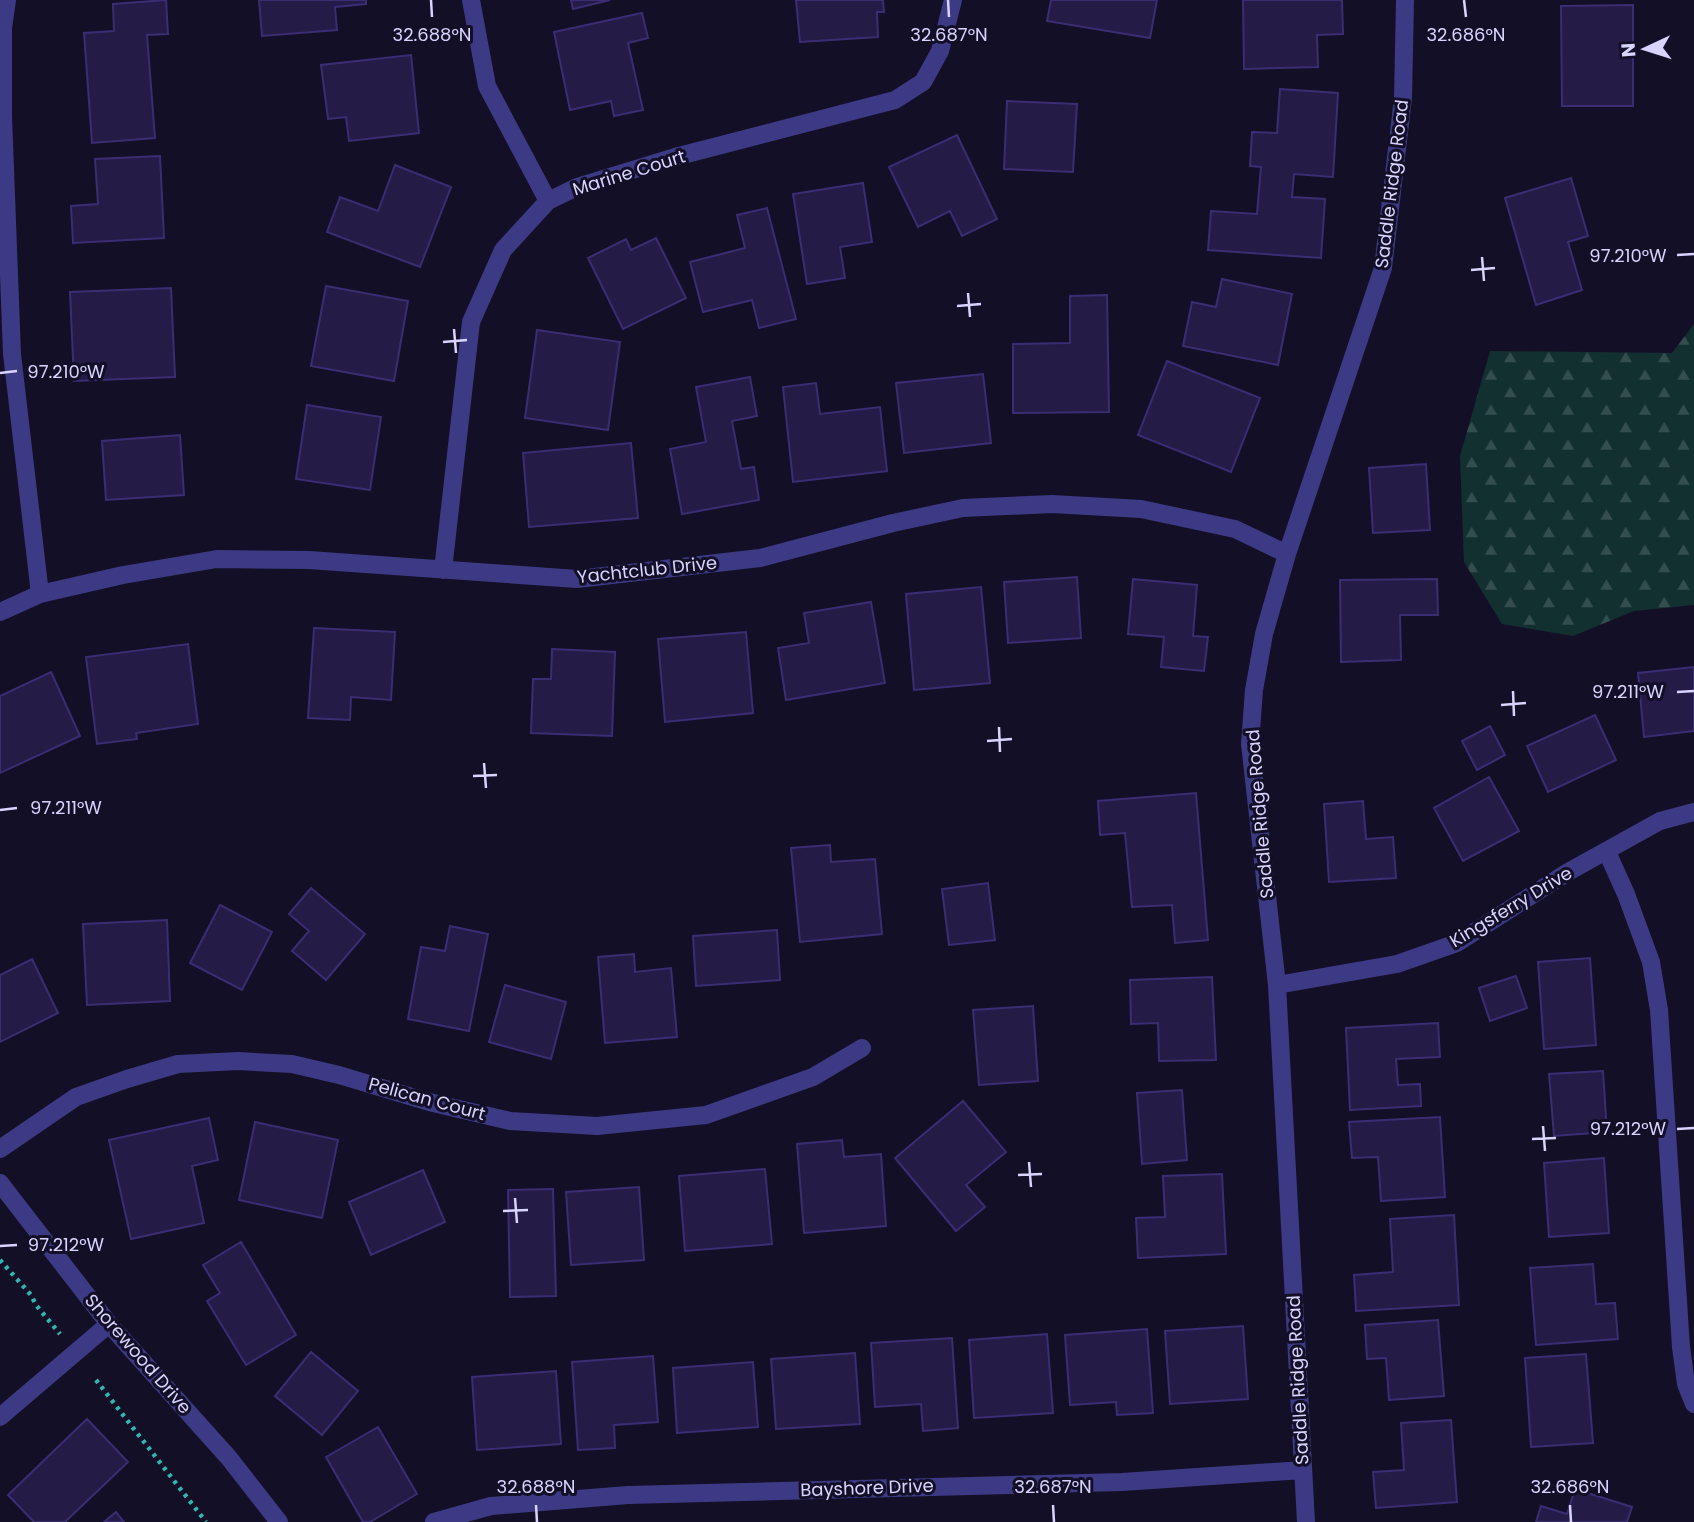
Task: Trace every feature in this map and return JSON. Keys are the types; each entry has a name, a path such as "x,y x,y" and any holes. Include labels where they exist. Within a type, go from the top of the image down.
{"street":[{"path":"7,0 3,28 3,116 12,354 40,594"},
{"path":"471,0 487,86 548,201"},
{"name":"Marine Court","path":"443,570 471,322 503,250 548,201 577,187 674,157 772,134 895,100 923,82 940,51 953,0"},
{"name":"Saddle Ridge Road","path":"1306,1522 1277,985 1250,744 1254,690 1262,645 1287,554 1383,268 1403,98 1405,0"},
{"name":"Yachtclub Drive","path":"0,612 40,594 123,575 218,559 309,560 577,579 760,558 893,523 963,508 1052,503 1155,512 1235,529 1287,554"},
{"name":"Kingsferry Drive","path":"1277,985 1397,964 1457,943 1530,895 1660,821 1694,812"},
{"path":"1607,852 1651,962 1660,1010 1681,1347 1686,1384 1694,1404"},
{"name":"Pelican Court","path":"0,1149 76,1097 178,1065 238,1061 292,1064 429,1102 510,1121 597,1126 706,1115 813,1077 862,1048"},
{"name":"Shorewood Drive","path":"0,1183 109,1325 229,1458 279,1522"},
{"path":"0,1417 109,1325"},
{"name":"Bayshore Drive","path":"434,1522 491,1506 628,1495 1122,1482 1303,1470"}],"path":[{"path":"0,1260 31,1295 60,1335"},
{"path":"96,1380 206,1522"}],"green space":[{"path":"1694,324 1694,605 1634,611 1573,636 1502,624 1464,562 1460,456 1490,351 1672,353"}],"building":[{"path":"166,0 168,34 147,35 155,138 92,143 84,33 114,31 113,4"},
{"path":"259,0 366,0 366,4 335,7 337,30 262,36"},
{"path":"571,0 610,0 573,9"},
{"path":"796,0 883,0 884,12 877,12 878,37 800,42"},
{"path":"1051,0 1157,0 1150,38 1047,21"},
{"path":"1243,0 1342,0 1343,34 1317,35 1318,67 1244,69"},
{"path":"1633,5 1633,106 1562,106 1561,6"},
{"path":"642,13 648,38 628,43 643,110 614,116 611,101 570,110 554,32"},
{"path":"411,55 419,133 349,141 346,117 328,119 321,65"},
{"path":"1280,89 1338,93 1333,177 1294,174 1292,197 1325,199 1321,258 1208,250 1211,211 1257,214 1261,167 1250,166 1252,132 1277,133"},
{"path":"1007,101 1077,104 1073,172 1004,169"},
{"path":"957,135 997,219 962,236 950,211 918,227 889,167"},
{"path":"160,156 164,238 73,243 71,206 98,204 95,159"},
{"path":"395,165 451,187 420,267 327,232 340,197 378,211"},
{"path":"1571,178 1588,236 1568,242 1582,290 1536,305 1505,198"},
{"path":"863,183 872,242 840,247 845,278 807,284 793,194"},
{"path":"767,208 796,319 759,328 752,300 703,312 690,262 745,248 737,215"},
{"path":"656,238 686,298 623,329 588,258 626,239 631,250"},
{"path":"1222,279 1292,294 1278,365 1183,346 1192,302 1216,307"},
{"path":"326,286 408,301 394,381 311,366"},
{"path":"171,288 175,377 74,381 70,292"},
{"path":"1107,295 1109,412 1013,413 1013,344 1070,343 1070,296"},
{"path":"537,330 620,342 608,430 525,418"},
{"path":"1167,361 1260,398 1231,472 1138,435"},
{"path":"983,374 991,443 904,453 896,383"},
{"path":"750,377 757,416 732,421 741,469 754,467 759,500 682,514 670,449 706,442 696,387"},
{"path":"816,383 820,414 880,407 887,471 793,482 783,387"},
{"path":"307,405 381,417 370,490 296,479"},
{"path":"180,435 184,495 106,500 102,441"},
{"path":"631,443 638,518 529,527 523,453"},
{"path":"1426,464 1430,530 1373,533 1369,468"},
{"path":"1077,577 1081,638 1008,643 1004,582"},
{"path":"1133,579 1197,585 1193,636 1208,637 1204,671 1161,667 1164,637 1128,634"},
{"path":"1437,579 1438,615 1400,615 1401,660 1341,662 1340,580"},
{"path":"981,587 990,683 914,690 906,594"},
{"path":"871,602 885,683 786,700 778,648 809,643 804,613"},
{"path":"314,628 395,632 391,700 351,697 350,720 308,718"},
{"path":"746,632 753,713 665,722 658,639"},
{"path":"188,644 198,724 136,733 137,739 97,744 86,657"},
{"path":"552,649 615,652 612,736 531,733 533,679 551,679"},
{"path":"1694,667 1694,731 1644,737 1638,673"},
{"path":"51,672 80,736 0,773 0,696"},
{"path":"1595,715 1616,760 1548,792 1527,746"},
{"path":"1490,726 1505,755 1477,770 1462,741"},
{"path":"1489,777 1519,831 1463,861 1434,808"},
{"path":"1196,793 1208,940 1175,943 1172,905 1132,907 1125,833 1100,835 1098,801"},
{"path":"1363,801 1366,839 1393,837 1396,878 1329,882 1324,804"},
{"path":"830,845 831,862 875,859 882,934 800,942 791,848"},
{"path":"988,883 995,940 949,945 942,889"},
{"path":"311,888 365,934 326,980 292,951 309,931 289,914"},
{"path":"220,905 272,932 242,990 190,963"},
{"path":"167,920 170,1001 87,1005 83,924"},
{"path":"450,926 488,934 469,1031 408,1019 421,947 445,951"},
{"path":"777,930 780,980 696,986 693,936"},
{"path":"634,954 635,972 671,968 677,1037 605,1043 598,957"},
{"path":"1590,958 1596,1045 1544,1049 1538,962"},
{"path":"32,959 58,1013 0,1042 0,975"},
{"path":"1516,976 1527,1008 1490,1021 1479,988"},
{"path":"1212,977 1216,1060 1159,1061 1158,1023 1131,1024 1130,980"},
{"path":"505,985 566,1002 551,1059 489,1042"},
{"path":"1033,1006 1038,1081 979,1085 973,1010"},
{"path":"1438,1023 1440,1057 1396,1059 1398,1085 1420,1084 1421,1106 1350,1110 1346,1028"},
{"path":"1603,1071 1607,1132 1554,1136 1549,1074"},
{"path":"1182,1090 1187,1160 1142,1164 1137,1093"},
{"path":"963,1101 1006,1152 966,1185 985,1207 956,1231 895,1158"},
{"path":"1440,1117 1445,1197 1381,1201 1378,1157 1352,1158 1349,1122"},
{"path":"209,1118 218,1160 192,1166 204,1223 131,1239 109,1140"},
{"path":"255,1122 338,1140 322,1218 239,1200"},
{"path":"842,1140 844,1157 881,1154 886,1226 804,1233 797,1144"},
{"path":"1604,1158 1609,1233 1549,1237 1544,1163"},
{"path":"765,1169 772,1244 685,1251 679,1176"},
{"path":"423,1170 445,1222 371,1255 349,1202"},
{"path":"1222,1174 1226,1254 1138,1258 1136,1218 1165,1217 1163,1176"},
{"path":"639,1187 644,1260 571,1265 566,1192"},
{"path":"553,1189 556,1296 510,1297 508,1190"},
{"path":"1454,1215 1459,1305 1356,1311 1354,1275 1393,1272 1390,1219"},
{"path":"241,1242 296,1335 246,1365 207,1301 220,1293 203,1265"},
{"path":"1593,1264 1596,1304 1615,1303 1618,1339 1536,1345 1530,1268"},
{"path":"1438,1320 1444,1396 1389,1400 1386,1358 1367,1359 1365,1325"},
{"path":"1243,1326 1248,1399 1170,1404 1165,1331"},
{"path":"1147,1329 1153,1413 1117,1415 1116,1402 1070,1405 1065,1335"},
{"path":"1047,1334 1053,1413 974,1418 969,1340"},
{"path":"952,1338 958,1428 923,1431 921,1404 875,1407 871,1343"},
{"path":"311,1352 358,1391 322,1435 275,1396"},
{"path":"855,1353 860,1424 776,1429 771,1359"},
{"path":"1586,1354 1593,1443 1531,1447 1525,1358"},
{"path":"653,1356 658,1422 614,1425 615,1448 578,1450 572,1362"},
{"path":"753,1362 758,1427 677,1433 673,1368"},
{"path":"556,1371 561,1444 477,1450 472,1377"},
{"path":"87,1419 128,1462 65,1522 34,1522 8,1495"},
{"path":"1451,1420 1457,1502 1376,1508 1373,1472 1404,1470 1401,1423"},
{"path":"378,1427 417,1494 370,1522 363,1522 326,1457"},
{"path":"1575,1489 1632,1507 1627,1522 1536,1522 1541,1506 1567,1514"},
{"path":"116,1512 124,1522 104,1522"}]}
